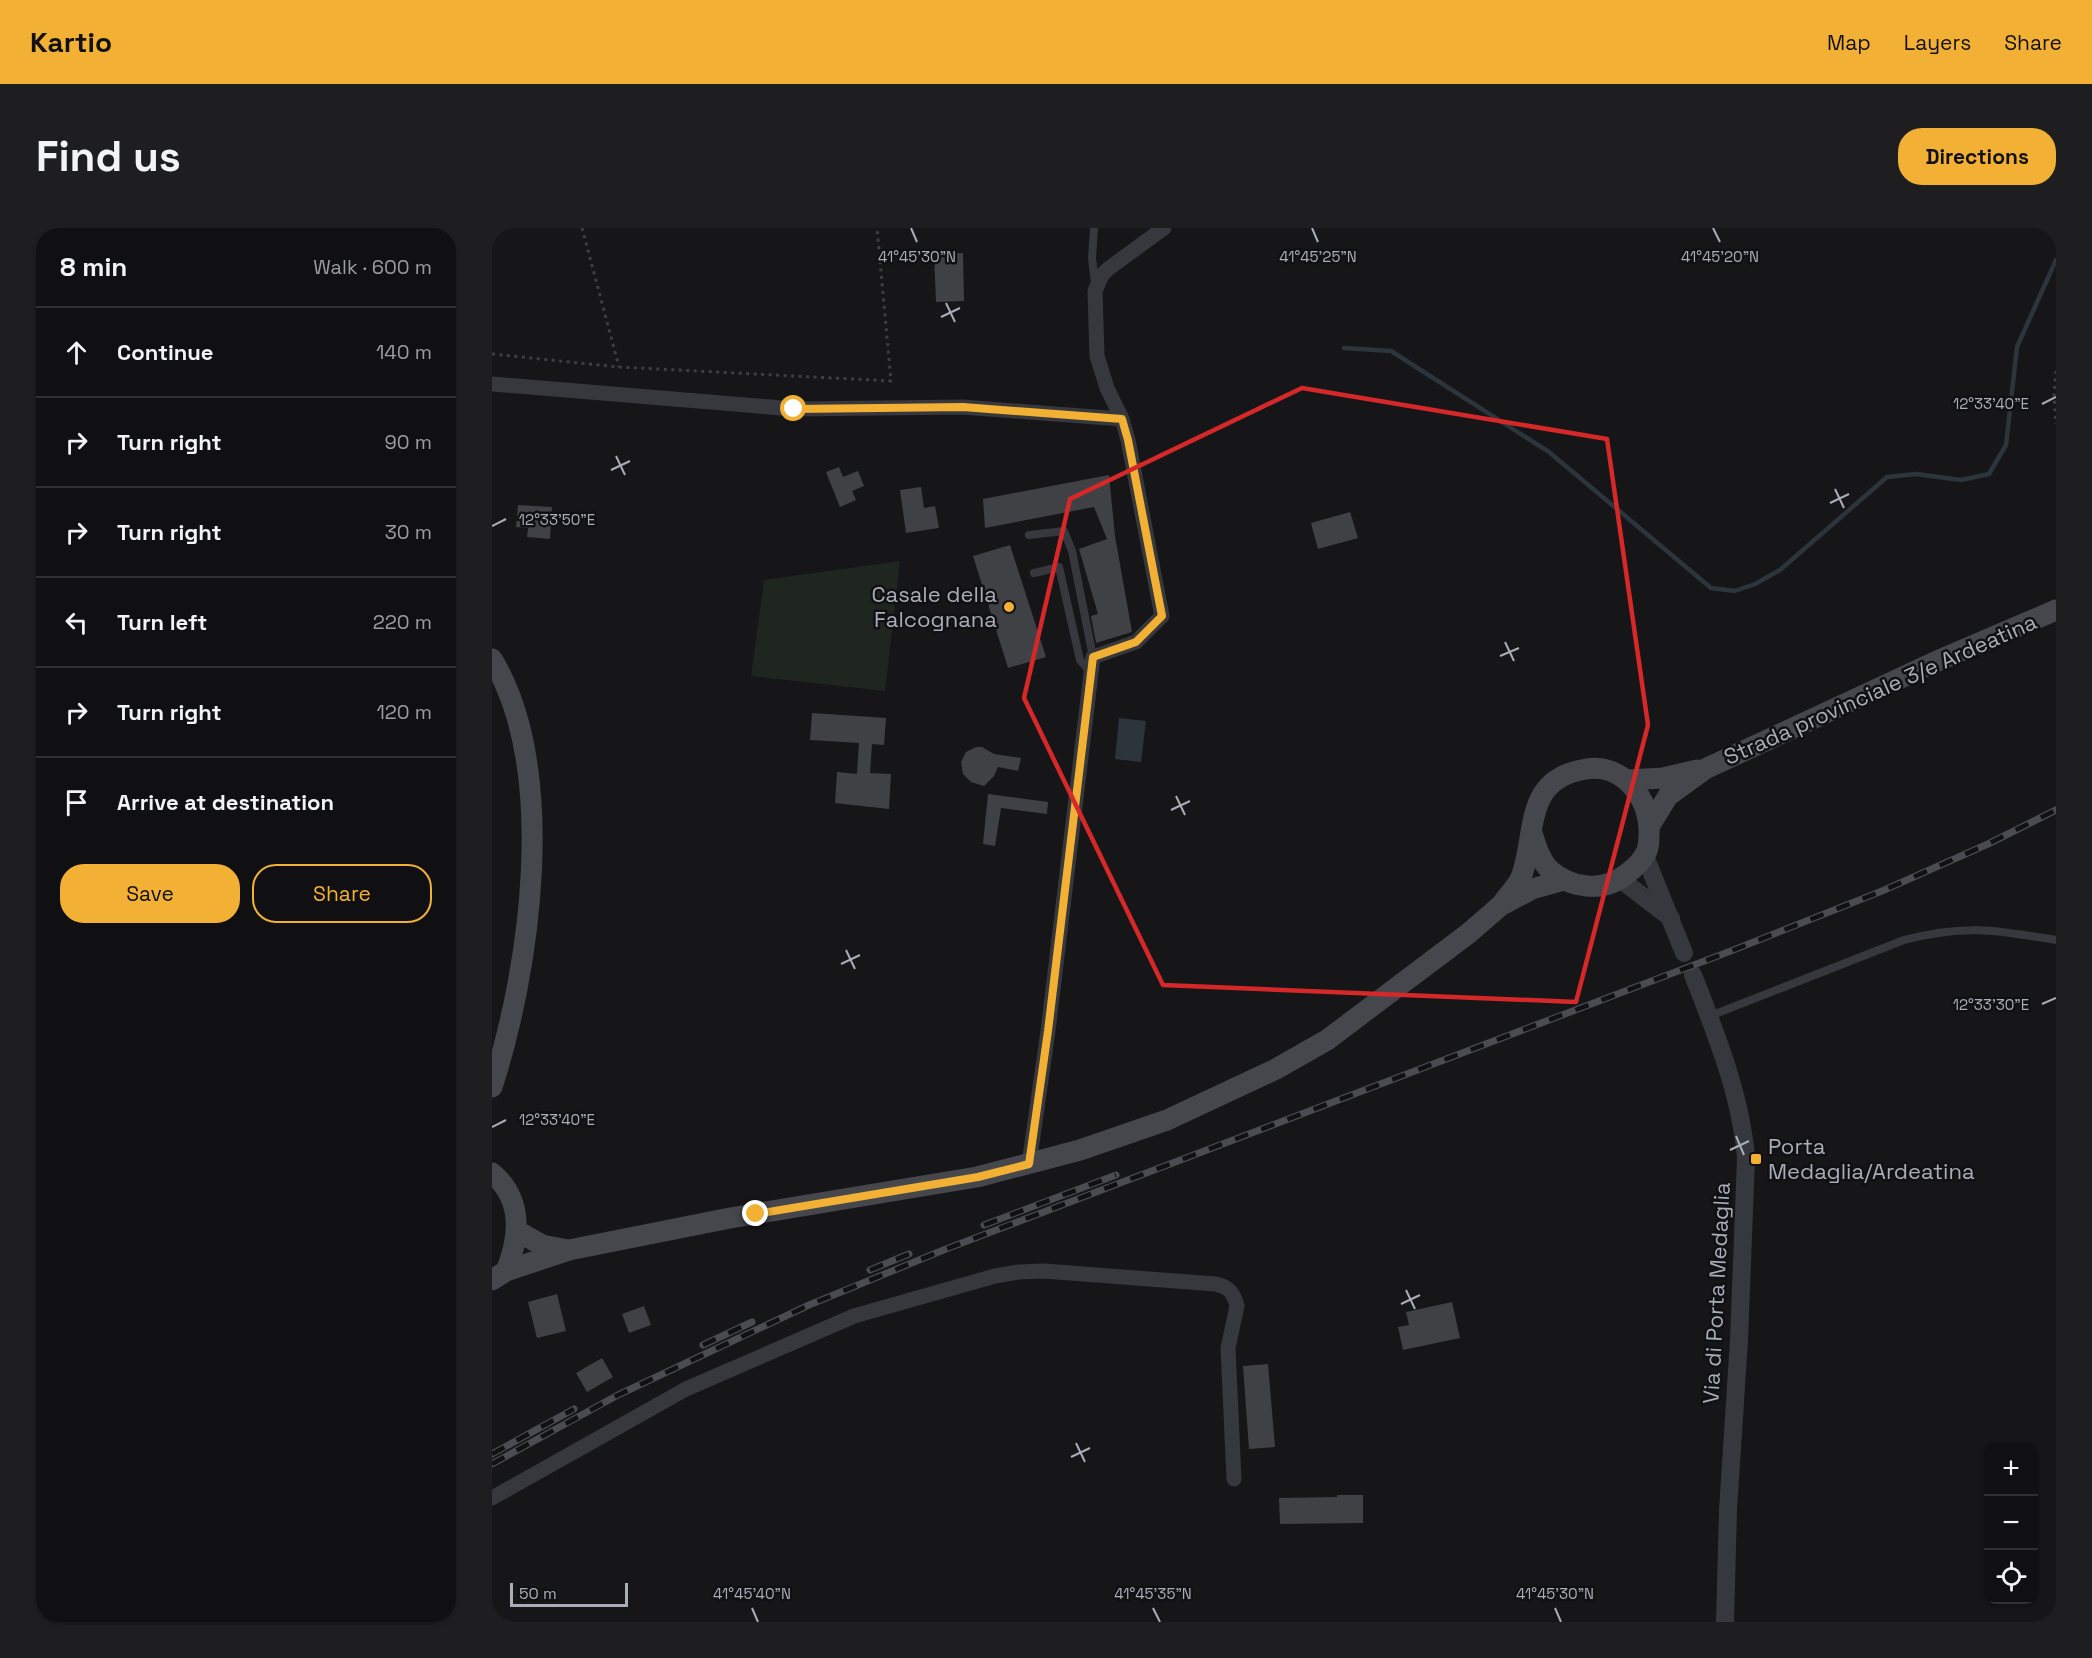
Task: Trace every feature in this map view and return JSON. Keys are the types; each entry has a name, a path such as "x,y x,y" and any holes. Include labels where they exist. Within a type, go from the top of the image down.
{"main road":[{"name":"Strada provinciale 3/e Ardeatina","path":"1650,825 1668,796 1705,769 1935,662 2056,610"},
{"path":"492,659 515,710 527,760 531,798 530,892 523,955 507,1036 492,1087"},
{"name":"Strada provinciale 3/e Ardeatina","path":"499,1275 569,1250 730,1218 978,1177 1080,1150 1167,1120 1276,1070 1327,1041 1500,906 1533,889 1564,880 1583,886 1602,886 1620,879 1645,856 1648,847 1650,825 1646,806 1639,793 1627,780 1609,771 1590,768 1571,771 1554,781 1541,796 1533,814 1532,833 1522,878 1500,906"},
{"name":"Strada provinciale 3/e Ardeatina","path":"1627,780 1663,778 1705,769"},
{"path":"1532,833 1538,852 1549,869 1564,880"},
{"name":"Strada provinciale 3/e Ardeatina","path":"492,1172 511,1198 517,1231 515,1246 499,1275"},
{"name":"Strada provinciale 3/e Ardeatina","path":"517,1231 542,1245 569,1250"}],"street":[{"path":"1029,1164 1048,1031 1093,657 1136,642 1162,616 1128,440 1097,356 1095,291 1102,275 1108,269 1164,228"},
{"path":"492,384 794,409 963,407 1122,419"},
{"path":"1645,856 1684,952"},
{"path":"1620,879 1672,918"},
{"name":"Via di Porta Medaglia","path":"1693,975 1736,1100 1745,1138 1746,1158 1739,1340 1728,1499 1725,1622"},
{"path":"492,1498 686,1389 854,1316 995,1276 1031,1271 1215,1284 1228,1288 1236,1299 1237,1305 1228,1348 1234,1479"}],"lane":[{"path":"1094,228 1092,258 1095,291"},
{"path":"1029,535 1064,531 1072,551 1093,657"},
{"path":"1034,573 1059,567 1080,660 1091,673"},
{"path":"1708,1017 1904,940 1932,932 1989,929 2056,940"}],"path":[{"path":"582,228 619,367"},
{"path":"492,354 619,367 891,381 877,228"},
{"path":"2056,371 2054,394 2056,424"}],"highlighted area":[{"path":"1302,388 1607,439 1648,725 1576,1002 1163,985 1024,698 1070,499"}],"shaded area":[{"path":"900,561 885,691 751,676 764,580"},
{"path":"1119,718 1146,721 1141,762 1115,759"}],"building":[{"path":"963,253 964,301 936,302 934,254"},
{"path":"839,467 843,477 858,471 864,486 852,491 856,500 840,507 826,472"},
{"path":"1109,475 1115,536 1132,632 1096,643 1091,616 1098,614 1079,549 1107,539 1094,507 985,528 983,499"},
{"path":"921,487 924,508 935,506 939,528 906,533 900,490"},
{"path":"518,505 552,507 550,539 527,537 528,528 516,527"},
{"path":"1350,512 1358,538 1318,549 1311,523"},
{"name":"Casale della Falcognana","path":"1010,545 1046,657 1008,668 973,556"},
{"path":"812,713 886,718 884,745 872,744 870,773 891,774 889,809 835,803 837,772 857,774 859,743 810,740"},
{"path":"982,747 994,754 1021,758 1018,771 998,767 994,776 984,786 971,782 963,774 961,762 966,752"},
{"path":"988,794 1048,802 1047,814 1001,808 995,846 983,844"},
{"path":"557,1294 566,1331 537,1338 528,1302"},
{"path":"1452,1302 1460,1338 1403,1350 1398,1327 1409,1325 1406,1312"},
{"path":"644,1306 651,1325 629,1333 622,1314"},
{"path":"602,1358 613,1377 587,1392 576,1373"},
{"path":"1268,1364 1275,1447 1249,1449 1243,1366"},
{"path":"1337,1495 1363,1495 1363,1523 1280,1524 1279,1498 1337,1497"}],"waterway":[{"path":"1344,348 1391,351 1549,452 1711,588 1735,591 1755,584 1780,570 1887,477 1916,474 1961,480 1989,474 2006,445 2017,347 2056,260"}],"railway":[{"path":"492,1464 618,1395 809,1305 946,1249 1736,949 1882,891 1988,844 2056,810"},
{"path":"984,1225 1116,1175"},
{"path":"870,1270 909,1254"},
{"path":"703,1345 752,1322"},
{"path":"492,1454 574,1409"}],"place":[{"name":"Casale della Falcognana","path":"1009,607"},
{"name":"Porta Medaglia/Ardeatina","path":"1756,1159"}],"route":[{"path":"756,1214 978,1177 1029,1164 1048,1031 1093,657 1136,642 1162,616 1122,419 963,407 794,409"}]}
